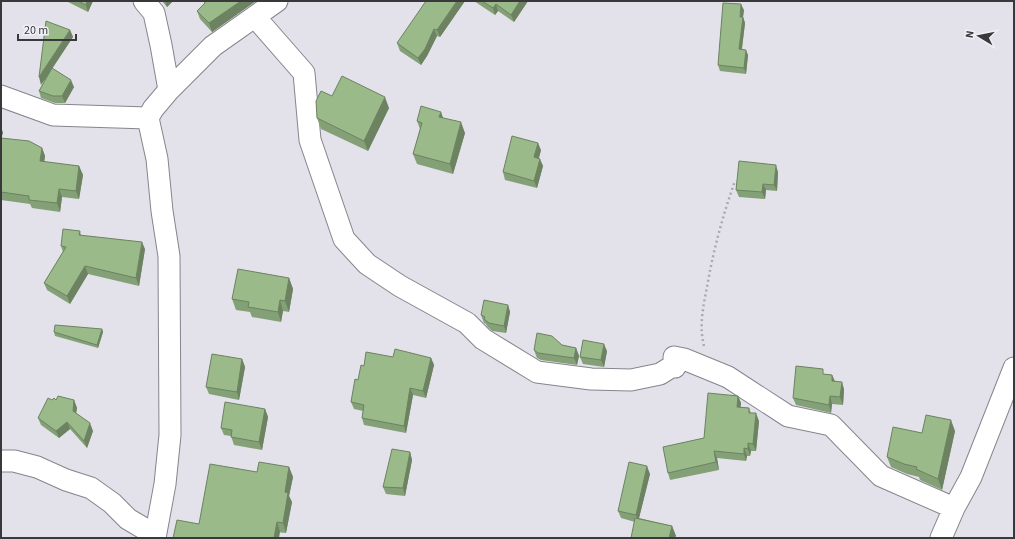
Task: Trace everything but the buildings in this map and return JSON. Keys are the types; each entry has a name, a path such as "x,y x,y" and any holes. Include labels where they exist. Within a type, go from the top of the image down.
{"street":[{"path":"144,1 154,13 169,90"},
{"path":"1,460 14,461 37,467 66,480 91,488 112,503 128,519 155,536 165,484 170,435 169,256 156,160 148,118 153,109 169,90 214,46 277,1"},
{"path":"255,17 304,73 310,140 317,161 344,239 368,264 400,286 467,323 483,339 537,372 591,379 631,380 660,374 671,367 676,367 674,357 684,359 728,377 788,416 831,425 880,476 954,508"},
{"path":"1,96 53,115 148,118"},
{"path":"941,538 954,508 971,477 1014,368"}],"path":[{"path":"708,368 702,336 701,314 711,262 735,181"}]}
